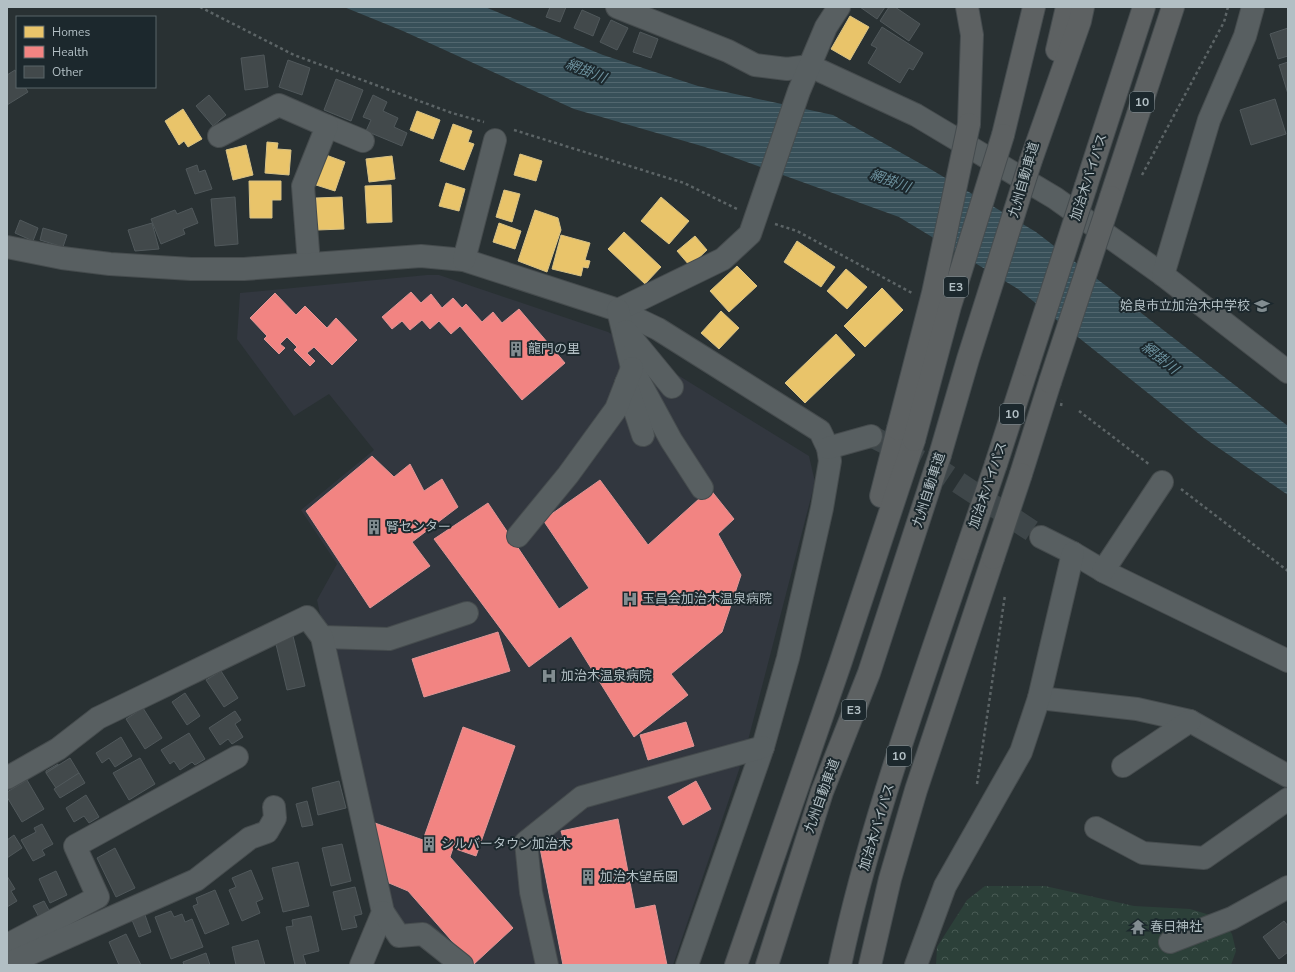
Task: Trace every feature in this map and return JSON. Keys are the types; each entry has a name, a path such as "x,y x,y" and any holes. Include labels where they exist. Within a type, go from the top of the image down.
{"highway":[{"path":"906,434 933,293 970,124 972,35 967,7"},
{"name":"九州自動車道","path":"736,965 840,664 906,434 950,306 1002,135 1034,7"},
{"name":"九州自動車道","path":"767,965 822,792 869,673 940,455 968,359 1031,160 1067,7"},
{"path":"1031,160 1080,21 1083,7"},
{"name":"加治木バイパス","path":"840,965 850,916 875,829 996,464 1144,7"},
{"name":"加治木バイパス","path":"870,965 890,879 916,790 1112,197 1173,7"}],"street":[{"path":"617,7 728,51 755,65 786,68 810,66 922,119 1055,198 1163,275 1288,372"},
{"path":"620,319 723,259 750,234 799,91 826,27 839,7"},
{"path":"1163,275 1209,120 1245,36 1253,7"},
{"path":"219,136 280,105 363,141"},
{"path":"309,264 303,186 327,126"},
{"path":"464,260 498,131"},
{"path":"7,247 62,258 110,264 191,269 244,269 420,256 464,260 620,319 658,329 769,397 820,431 828,448 830,461 822,508 788,658 763,747 687,965"},
{"path":"620,319 629,376 643,435"},
{"path":"620,319 672,387"},
{"path":"629,376 702,488"},
{"path":"518,536 568,475 616,410 629,376"},
{"path":"828,448 871,436"},
{"path":"1103,571 1166,480"},
{"path":"1041,538 1073,553 1103,571 1288,661"},
{"path":"916,965 946,886 1021,752 1039,698 1073,553"},
{"path":"322,637 389,639 467,613"},
{"path":"7,778 58,749 98,718 307,617 322,637 383,912 399,936 423,934 462,965"},
{"path":"1039,698 1137,709 1190,721 1288,776"},
{"path":"1123,766 1190,721"},
{"path":"547,965 531,892 526,842 582,797 763,747"},
{"path":"7,945 98,898 75,846 237,757"},
{"path":"1096,828 1143,853 1204,858 1288,798"},
{"path":"7,964 196,880 250,838 267,832 275,818 274,807"},
{"path":"1170,942 1232,918 1288,887"},
{"path":"362,965 383,912"}],"path":[{"path":"200,7 294,55 498,131 684,183 797,231 917,296"},
{"path":"1140,180 1224,22 1228,7"},
{"path":"1079,411 1166,480 1288,571"},
{"path":"976,788 1006,587"}],"shaded area":[{"name":"加治木温泉病院","path":"439,275 608,332 809,456 815,482 745,752 673,965 446,965 388,925 317,600 337,564 301,510 374,450 329,394 294,416 237,339 240,293"}],"green space":[{"path":"985,886 1045,886 1134,906 1190,909 1220,918 1232,934 1236,951 1231,965 936,965 937,947 967,900"}],"water":[{"name":"網掛川","path":"344,7 485,7 603,55 698,86 833,115 932,170 1036,232 1288,426 1288,495 1204,438 1018,289 899,217 705,147 574,109 403,31"}],"building: Homes":[{"path":"850,16 869,27 850,60 831,49"},
{"path":"183,109 202,139 188,147 184,141 179,145 165,121"},
{"path":"417,111 440,120 433,139 410,130"},
{"path":"453,124 472,131 468,142 474,144 464,170 440,161"},
{"path":"267,142 278,143 277,149 291,150 289,175 265,173"},
{"path":"246,145 253,175 233,180 226,150"},
{"path":"520,154 542,161 536,181 514,175"},
{"path":"326,155 345,162 335,191 316,185"},
{"path":"392,156 395,179 369,182 366,159"},
{"path":"249,181 281,181 281,200 272,200 272,218 250,218"},
{"path":"446,183 465,189 459,211 439,206"},
{"path":"391,185 392,222 367,223 365,186"},
{"path":"504,190 520,194 512,222 496,217"},
{"path":"342,197 344,229 317,230 316,198"},
{"path":"661,197 689,221 669,244 641,221"},
{"path":"535,210 558,218 561,230 547,272 518,261"},
{"path":"499,223 521,231 515,249 493,242"},
{"path":"624,232 661,267 645,284 608,249"},
{"path":"561,235 590,243 585,260 590,261 588,268 583,267 581,276 552,269"},
{"path":"695,236 707,250 690,266 677,251"},
{"path":"797,241 835,267 821,287 784,262"},
{"path":"737,266 757,286 729,312 710,291"},
{"path":"846,269 867,287 847,309 827,291"},
{"path":"882,288 903,310 865,347 844,326"},
{"path":"721,311 739,328 719,349 701,333"},
{"path":"836,334 855,355 805,403 785,383"}],"building: Health":[{"name":"龍門の里","path":"411,292 421,303 431,294 442,308 453,298 462,308 466,304 482,322 493,312 502,323 519,309 565,363 522,400 460,326 451,334 439,321 430,329 422,320 410,330 402,321 392,329 382,317"},
{"path":"275,293 296,315 305,306 327,328 336,318 357,340 332,365 314,347 307,353 315,361 310,366 294,350 297,347 287,337 280,344 285,348 279,354 264,339 267,336 250,318"},
{"name":"腎センター","path":"372,456 394,477 410,464 424,491 442,479 458,507 412,542 430,566 370,608 306,511"},
{"path":"600,480 648,545 710,489 734,519 718,534 741,575 722,632 671,674 688,695 634,737 571,636 529,667 434,539 488,503 559,609 589,588 543,520"},
{"path":"498,632 510,671 424,697 412,659"},
{"path":"686,722 694,746 648,760 640,735"},
{"name":"シルバータウン加治木","path":"463,727 515,746 476,856 453,848 450,857 513,928 473,965 408,891 389,883 372,822 423,840"},
{"path":"696,781 711,809 683,825 668,797"},
{"name":"加治木望岳園","path":"618,819 635,909 655,905 667,965 563,965 540,848 558,845 557,839 563,838 561,831"}],"building: Other":[{"path":"550,7 566,7 560,22 546,17"},
{"path":"860,7 885,7 877,19"},
{"path":"889,7 895,7 920,24 909,41 880,21"},
{"path":"582,10 600,18 593,36 574,28"},
{"path":"611,20 628,28 617,50 600,42"},
{"path":"882,27 923,53 913,70 909,68 900,83 868,63 877,48 871,45"},
{"path":"1288,28 1288,56 1278,59 1270,34"},
{"path":"640,32 658,39 651,58 633,52"},
{"path":"264,55 268,87 245,90 241,58"},
{"path":"288,60 310,68 302,95 279,87"},
{"path":"1288,62 1288,94 1279,65"},
{"path":"15,70 16,88 26,88 28,92 7,105 7,75"},
{"path":"336,79 363,90 351,121 324,110"},
{"path":"209,95 226,115 213,126 196,106"},
{"path":"373,95 387,102 383,111 398,118 394,127 407,133 402,146 366,131 371,120 363,117"},
{"path":"1275,99 1286,134 1251,145 1240,110"},
{"path":"197,165 199,172 205,170 212,189 195,194 186,169"},
{"path":"235,197 238,244 215,246 211,199"},
{"path":"192,208 198,223 183,229 185,234 161,244 151,219 175,210 177,214"},
{"path":"20,220 38,228 33,241 15,233"},
{"path":"152,223 159,249 135,251 128,230"},
{"path":"43,228 67,235 63,247 40,240"},
{"path":"293,636 305,686 287,690 275,640"},
{"path":"221,671 238,698 224,707 206,680"},
{"path":"185,693 200,716 187,725 172,702"},
{"path":"143,708 162,738 145,749 126,719"},
{"path":"235,711 241,720 235,724 243,737 232,744 228,739 220,745 209,728"},
{"path":"189,733 205,759 195,765 192,762 180,770 174,761 170,764 161,750"},
{"path":"121,737 132,756 115,767 109,758 102,763 96,753"},
{"path":"70,758 79,773 56,788 46,773"},
{"path":"140,758 155,784 129,800 113,773"},
{"path":"58,765 46,773 46,771"},
{"path":"79,773 85,783 60,798 54,789"},
{"path":"27,780 44,809 22,822 7,797 7,792"},
{"path":"339,781 346,808 318,815 312,788"},
{"path":"86,795 99,817 89,823 84,816 74,822 66,808"},
{"path":"307,801 313,825 302,827 296,804"},
{"path":"42,824 53,844 42,850 45,855 33,861 21,840 36,832 34,828"},
{"path":"14,835 22,848 7,858 7,840"},
{"path":"342,844 351,881 331,886 322,848"},
{"path":"115,848 135,888 116,897 97,858"},
{"path":"298,862 309,906 283,912 272,868"},
{"path":"251,870 263,899 256,902 260,913 242,921 229,890 236,887 232,878"},
{"path":"56,871 67,895 50,903 39,879"},
{"path":"7,876 15,889 11,891 17,901 7,907"},
{"path":"355,887 362,914 354,916 357,927 342,930 333,892"},
{"path":"215,890 229,924 205,934 193,906 198,904 196,898"},
{"path":"44,901 50,912 39,917 33,906"},
{"path":"171,911 174,917 182,914 185,922 192,919 203,947 171,959 155,917"},
{"path":"145,915 151,932 139,937 132,920"},
{"path":"311,916 319,951 303,955 306,965 295,965 286,927 293,926 292,920"},
{"path":"1284,921 1288,926 1288,952 1279,959 1263,937"},
{"path":"126,934 141,965 119,965 109,942"},
{"path":"258,940 265,965 236,965 232,947"},
{"path":"206,953 210,965 184,965 183,962"}],"tunnel":[{"path":"871,436 944,473 1041,537"}],"place":[{"name":"姶良市立加治木中学校","path":"1262,306"},
{"name":"龍門の里","path":"516,349"},
{"name":"腎センター","path":"374,527"},
{"name":"玉昌会加治木温泉病院","path":"630,599"},
{"name":"加治木温泉病院","path":"549,676"},
{"name":"シルバータウン加治木","path":"429,844"},
{"name":"加治木望岳園","path":"588,877"},
{"name":"春日神社","path":"1138,927"}]}
